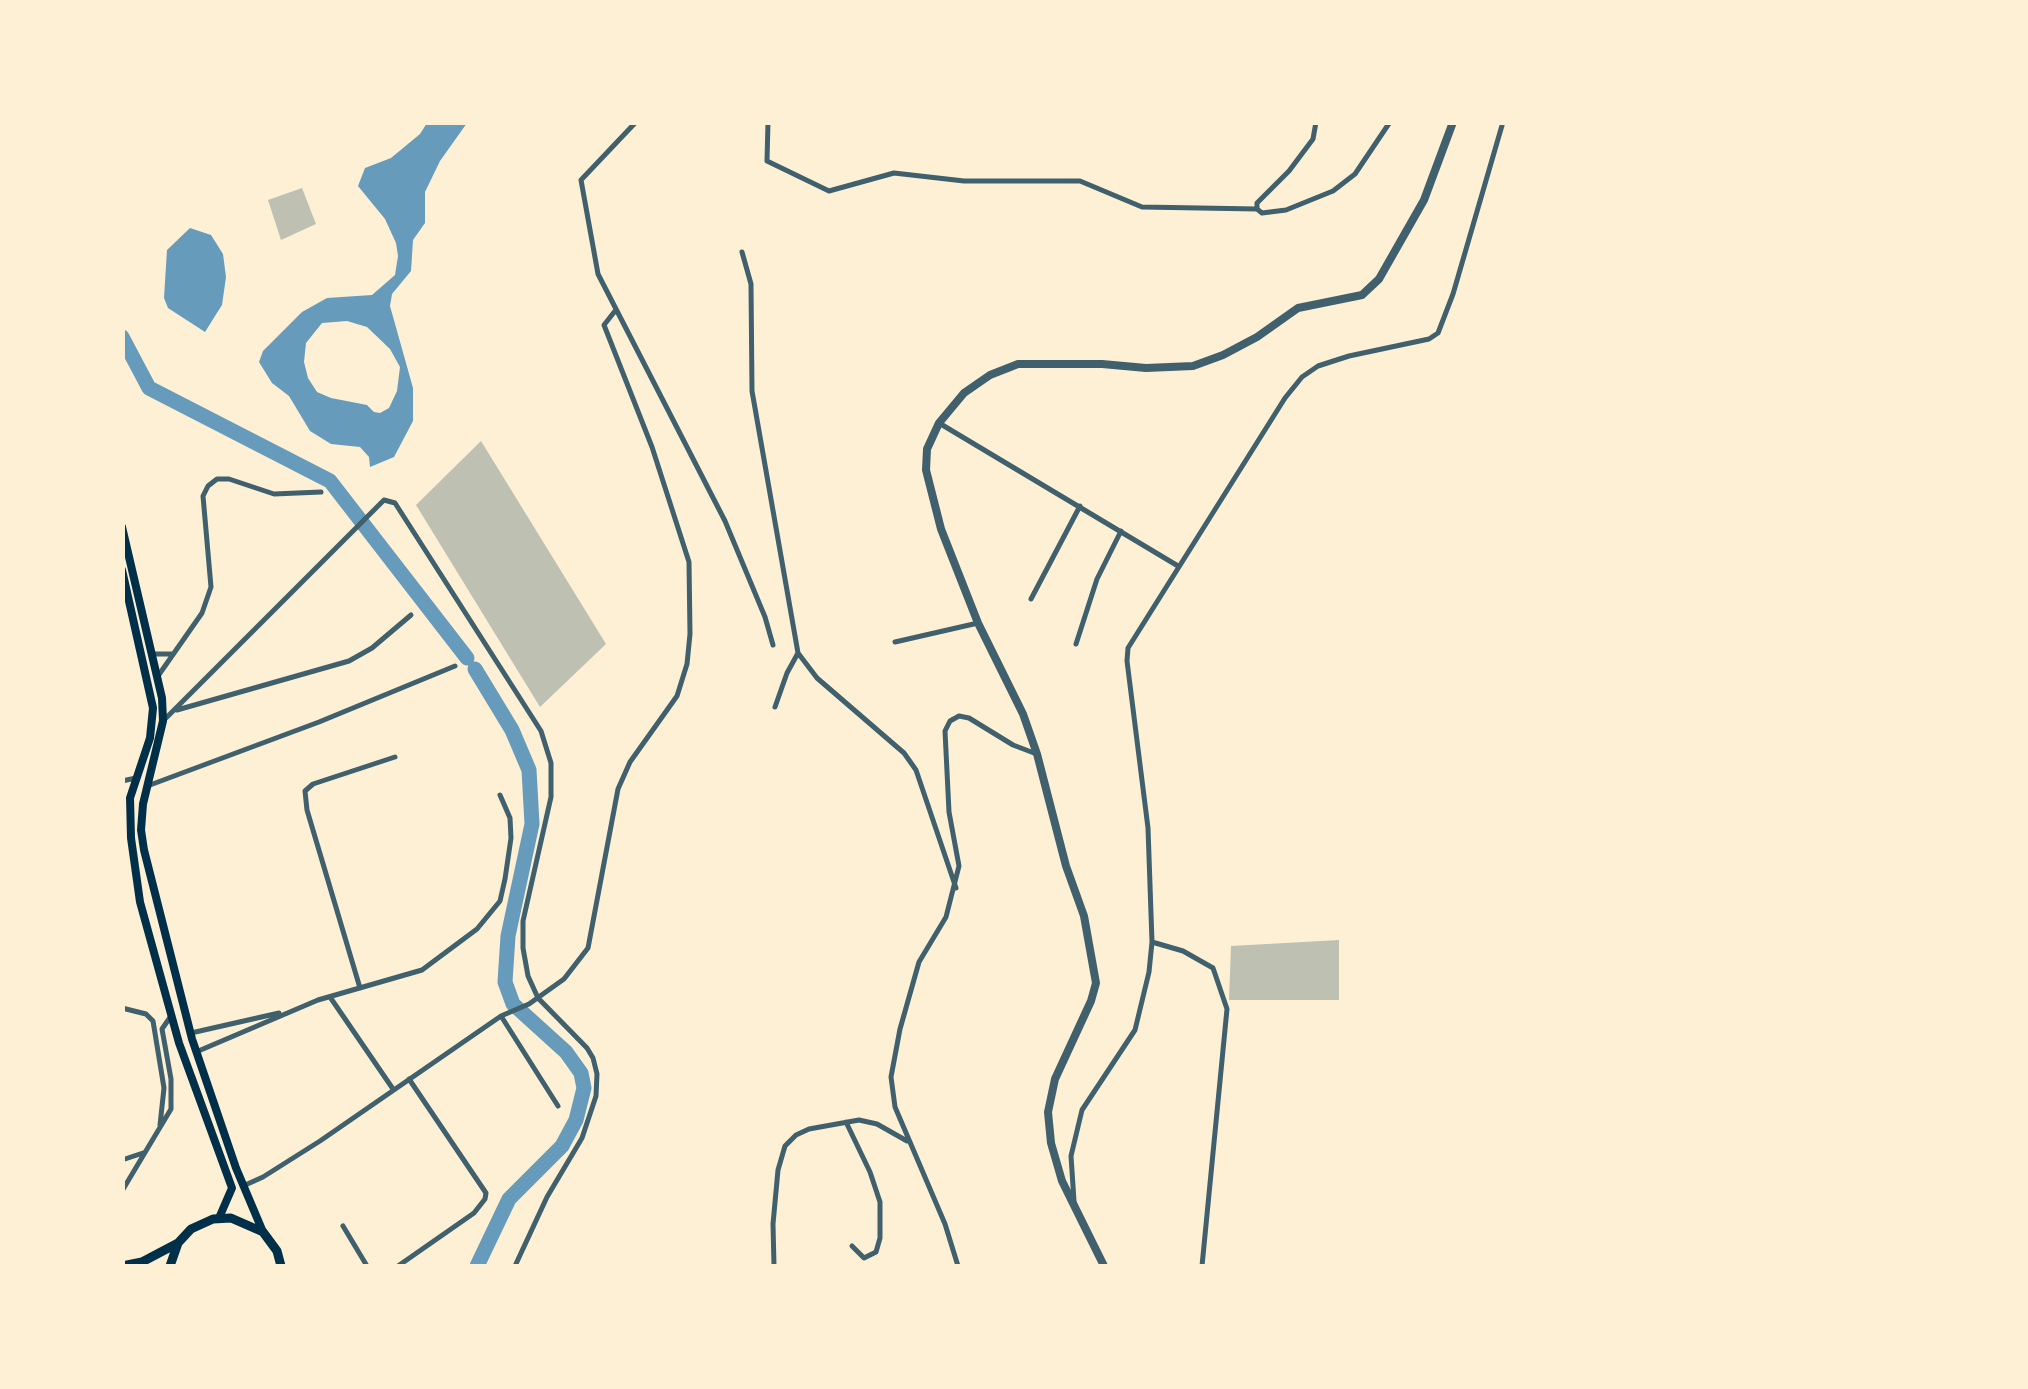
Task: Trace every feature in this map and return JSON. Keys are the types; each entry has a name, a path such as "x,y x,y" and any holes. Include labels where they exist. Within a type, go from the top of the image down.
{"main road":[{"path":"122,527 158,676 163,722 143,804 144,850 196,1052 243,1186 281,1266"},
{"path":"122,570 153,708 150,738 130,798 127,839 170,1016 232,1188 219,1218"},
{"path":"122,1266 142,1262 178,1242 199,1224 219,1218 242,1220 263,1232"},
{"path":"170,1266 178,1242"}],"street":[{"path":"636,122 581,180 598,274 725,521 772,645"},
{"path":"768,122 767,161 829,191 894,172 964,181 1080,181 1142,208 1256,208 1269,214 1333,191 1355,174 1390,122"},
{"path":"1256,208 1312,139 1316,122"},
{"path":"1104,1266 1062,1180 1048,1112 1054,1079 1091,1002 1096,984 1095,965 1037,754 941,529 929,487 927,448 939,423 964,394 990,375 1018,364 1192,366 1257,337 1298,308 1362,295 1379,280 1424,200 1454,122"},
{"path":"1074,1203 1071,1156 1082,1110 1134,1030 1144,1003 1152,942 1148,828 1127,661 1134,634 1284,398 1302,378 1333,361 1438,334 1503,122"},
{"path":"742,252 751,284 752,392 798,653 818,678 904,753 916,770 956,888"},
{"path":"243,1186 320,1140 501,1016 538,998 564,979 588,948 618,788 630,762 677,696 686,664 690,618 689,562 652,447 604,325 615,311"},
{"path":"939,423 1178,566"},
{"path":"158,676 202,613 211,586 203,496 208,486 216,479 228,479 274,494 321,492"},
{"path":"163,722 384,500 396,503 542,731 551,763 552,796 523,921 528,976 538,998 587,1048 597,1074 596,1096 582,1138 547,1198 515,1266"},
{"path":"1031,599 1080,506"},
{"path":"1076,644 1097,579 1121,531"},
{"path":"176,710 348,661 372,648 411,616"},
{"path":"896,642 978,623"},
{"path":"775,706 786,672 798,653"},
{"path":"152,654 173,654"},
{"path":"150,785 455,666"},
{"path":"958,1266 895,1107 891,1077 918,962 946,917 960,866 946,781 945,732 950,721 959,716 969,718 1013,745 1037,754"},
{"path":"360,989 305,792 313,784 395,756"},
{"path":"122,780 136,778"},
{"path":"196,1052 292,1010 422,970 450,952 491,916 500,901 511,838 510,818 500,795"},
{"path":"1152,942 1183,951 1214,968 1227,1009 1202,1266"},
{"path":"330,997 393,1090"},
{"path":"122,1008 146,1014 152,1020 164,1088 159,1128"},
{"path":"190,1033 292,1010"},
{"path":"122,1191 173,1100 162,1029 170,1016"},
{"path":"501,1016 558,1106"},
{"path":"398,1266 474,1212 482,1205 486,1193 409,1079"},
{"path":"774,1266 778,1170 785,1146 796,1135 859,1120 876,1124 909,1142"},
{"path":"846,1122 880,1202 876,1252 864,1258 852,1246"},
{"path":"122,1160 143,1153"},
{"path":"343,1226 367,1266"}],"water":[{"path":"427,123 467,123 440,161 425,192 425,223 413,240 411,271 392,294 390,306 413,388 413,421 394,457 370,467 369,457 360,447 331,444 310,431 289,396 272,383 259,362 263,351 302,312 327,298 372,295 395,275 396,243 385,219 358,186 365,168 391,158 420,134","holes":["347,321 367,327 390,349 400,367 397,391 389,408 380,413 367,405 317,392 304,362 306,343 322,323"]},
{"path":"190,228 211,235 223,254 226,277 222,305 205,332 168,308 164,298 167,250"}],"building":[{"path":"302,188 316,224 281,240 268,200"},
{"path":"481,441 606,644 540,707 416,505"},
{"path":"1339,940 1339,1000 1229,1000 1231,946"}],"waterway":[{"path":"122,337 149,388 330,481 467,658"},
{"path":"475,669 512,730 529,770 532,824 508,936 505,982 513,1004 566,1052 581,1073 584,1088 576,1120 562,1146 509,1199 477,1266"}]}
